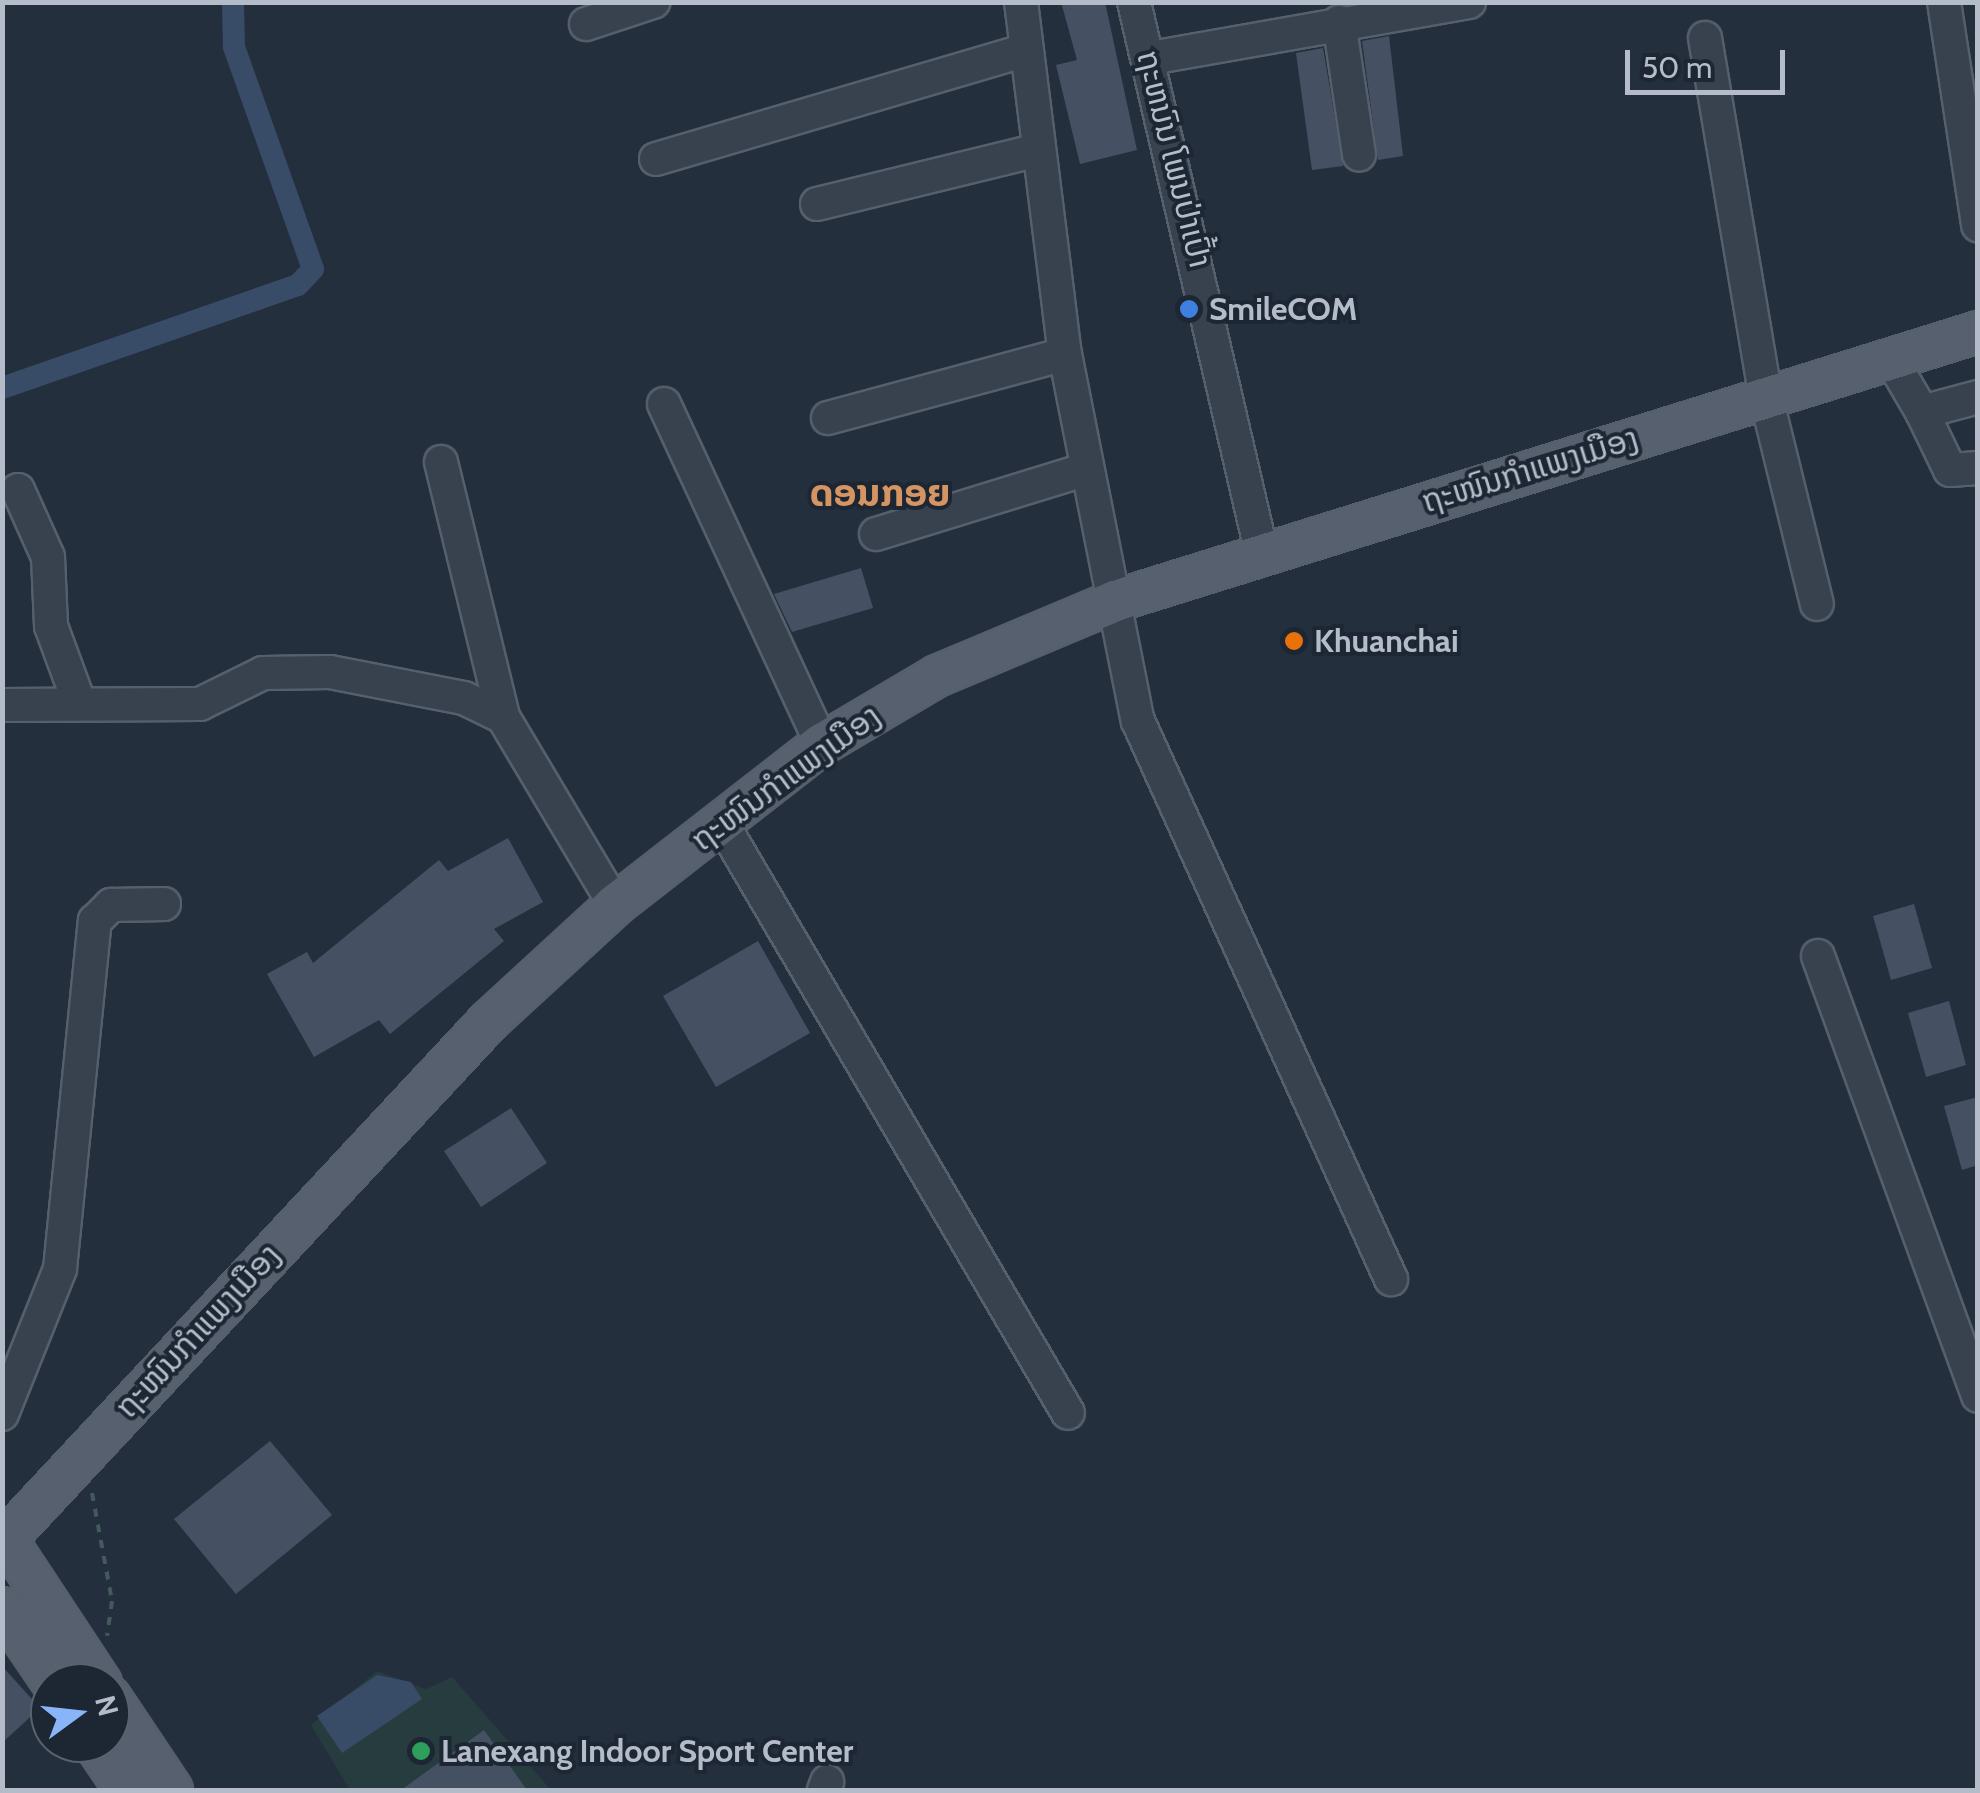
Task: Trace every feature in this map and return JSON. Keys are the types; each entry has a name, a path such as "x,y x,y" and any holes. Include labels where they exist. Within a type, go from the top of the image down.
{"main road":[{"name":"ຖະໜົນກຳແພງເມືອງ","path":"4,1538 403,1108 615,905 822,744 937,676 1115,601 1261,550 1891,359 1976,338"},
{"path":"4,1538 88,1663"},
{"path":"2,1608 39,1663"},
{"path":"130,1726 172,1790"},
{"path":"108,1763 126,1790"}],"street":[{"path":"586,24 653,2"},
{"path":"1022,2 1065,354 1138,720 1391,1280"},
{"name":"ຖະຫນົນ ໂພນປ່າເປົ້າ","path":"1134,2 1151,58 1261,550"},
{"path":"1151,58 1338,22 1469,2"},
{"path":"1944,2 1978,224"},
{"path":"1338,22 1359,155"},
{"path":"1706,38 1766,398 1817,604"},
{"path":"656,159 1026,50"},
{"path":"817,204 1039,150"},
{"path":"828,418 1065,354"},
{"path":"1891,359 1950,470 1978,468"},
{"path":"1922,412 1978,397"},
{"path":"664,404 822,744"},
{"path":"440,462 503,717 615,905"},
{"path":"876,534 1087,469"},
{"path":"18,490 48,557 51,626 79,702"},
{"path":"2,705 200,704 264,673 330,672 464,698 503,717"},
{"path":"720,822 1068,1413"},
{"path":"2,1414 60,1269 95,921 111,905 164,904"},
{"path":"1818,956 1978,1396"}],"path":[{"path":"85,1454 112,1601 104,1663"}],"green space":[{"name":"Lanexang Indoor Sport Center","path":"377,1671 426,1689 452,1677 551,1790 350,1790 311,1725"}],"water":[{"path":"377,1675 411,1682 422,1699 342,1753 317,1716"}],"building":[{"path":"1061,2 1105,2 1137,150 1080,164 1056,65 1077,60"},
{"path":"1389,36 1403,156 1378,160 1362,41"},
{"path":"1323,48 1343,166 1312,170 1296,53"},
{"path":"861,568 873,608 792,632 774,594"},
{"path":"508,838 543,902 494,929 504,941 390,1034 379,1020 314,1057 267,974 307,952 313,963 439,860 448,871"},
{"path":"1914,904 1932,968 1891,980 1873,916"},
{"path":"758,941 810,1033 716,1087 663,996"},
{"path":"1949,1001 1966,1065 1926,1077 1908,1013"},
{"path":"1978,1097 1978,1165 1962,1170 1944,1106"},
{"path":"511,1108 547,1163 481,1207 444,1151"},
{"path":"270,1441 332,1515 236,1594 174,1519"},
{"path":"2,1666 30,1697 30,1717 2,1743"},
{"path":"484,1730 527,1790 401,1790"}],"waterway":[{"path":"2,388 298,285 313,269 234,47 233,2"}],"place":[{"name":"SmileCOM","path":"1189,309"},
{"name":"Khuanchai","path":"1294,641"},
{"name":"Lanexang Indoor Sport Center","path":"421,1751"}],"district":[{"name":"ດອນກອຍ","path":"880,493"}]}
